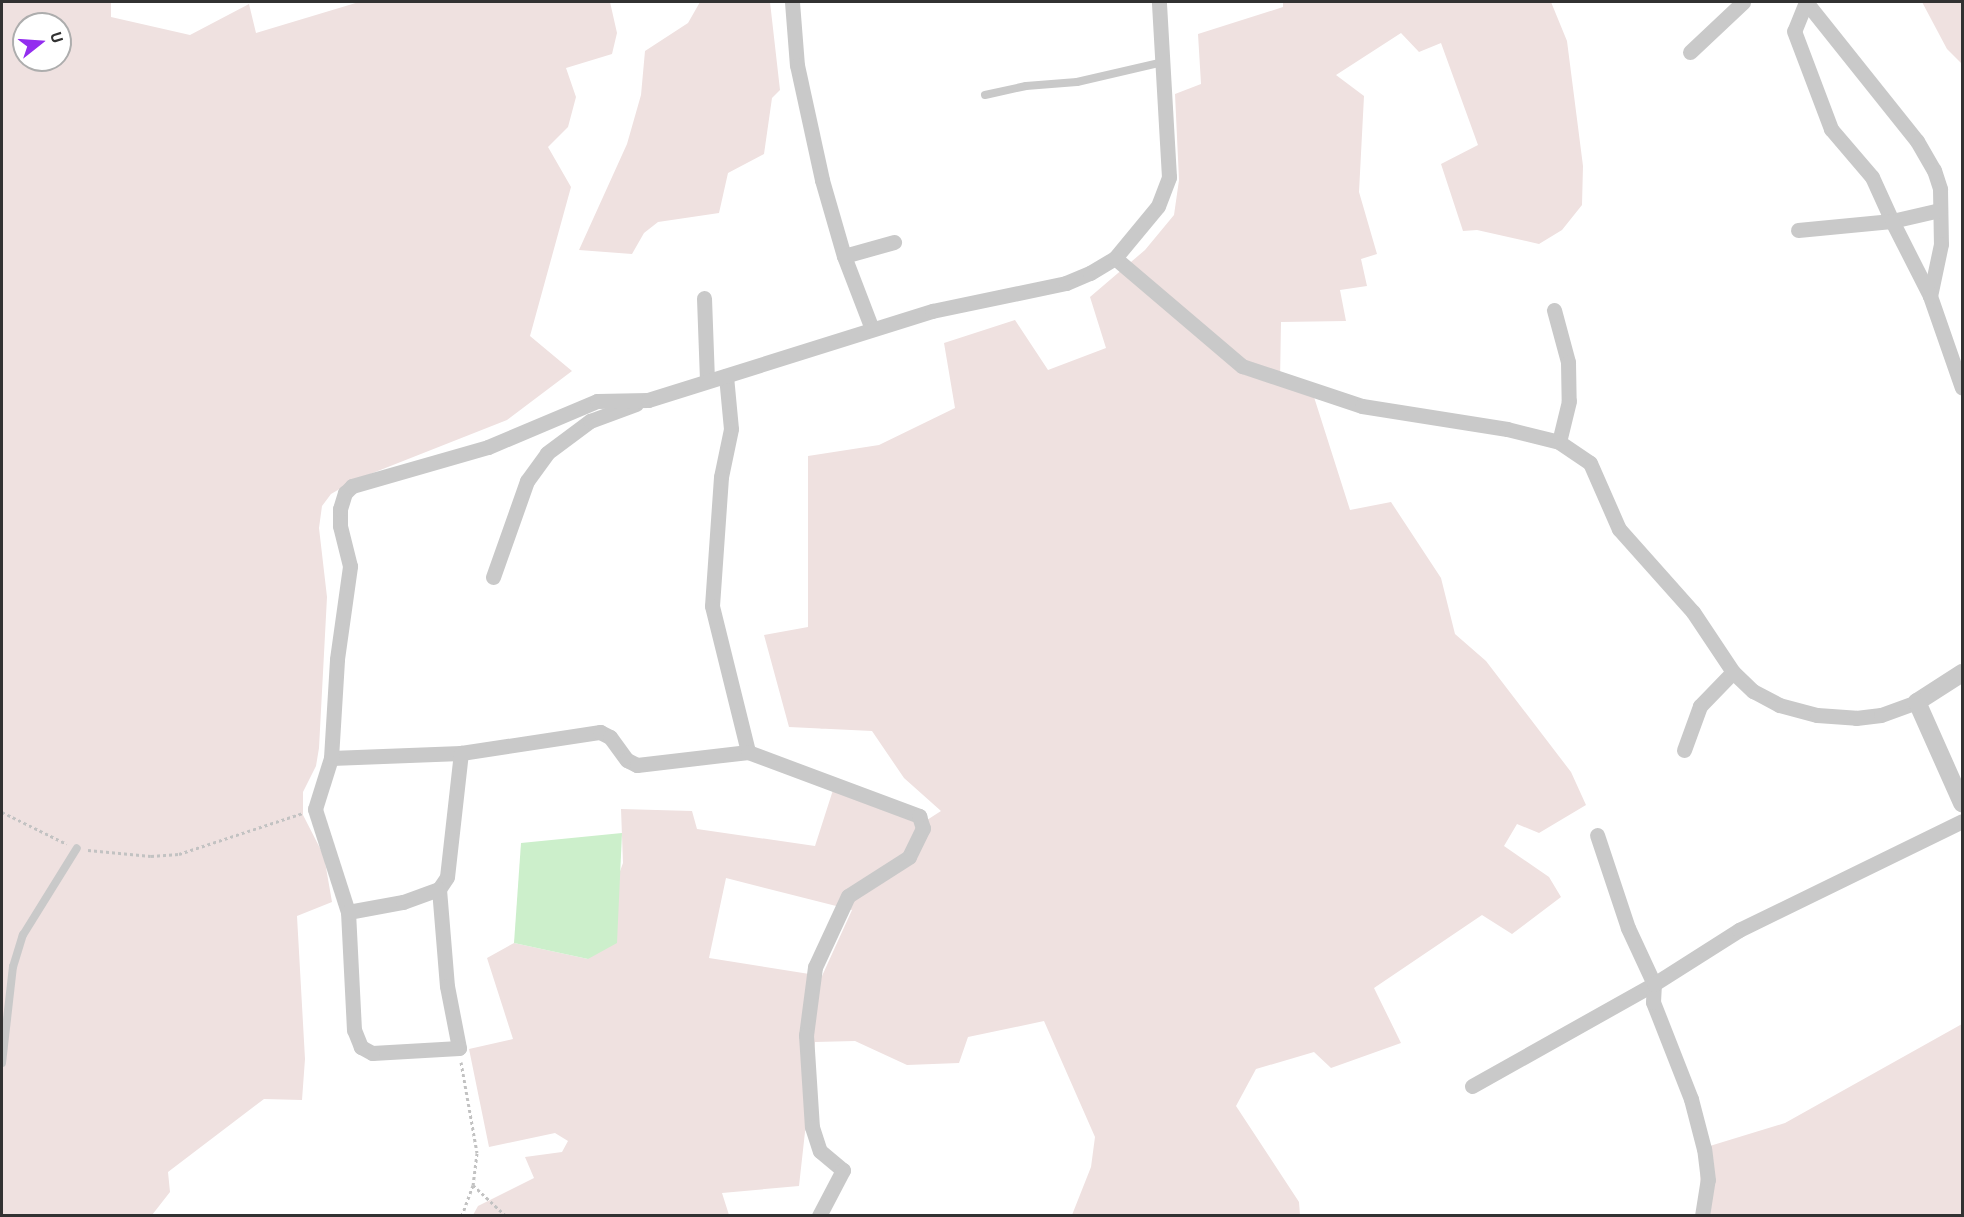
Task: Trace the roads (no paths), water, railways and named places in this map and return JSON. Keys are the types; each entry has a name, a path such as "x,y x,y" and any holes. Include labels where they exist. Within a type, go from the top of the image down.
{"street":[{"path":"792,2 797,65 822,180 844,255 872,329"},
{"path":"493,577 526,481 547,453 590,421 707,381 932,311 1066,283 1115,258 1158,206 1170,177 1159,2"},
{"path":"1690,52 1743,2"},
{"path":"1930,296 1937,279 1941,244 1940,210 1934,170 1917,141 1806,2 1794,31 1814,91 1831,129 1872,177 1930,296 1962,388"},
{"path":"1798,230 1892,221 1940,210"},
{"path":"844,255 894,242"},
{"path":"1115,258 1242,366 1362,406 1507,429 1559,442 1590,463 1619,529 1694,612 1732,672 1753,691 1779,705 1817,715 1881,716 1917,702 1962,673"},
{"path":"704,298 707,381"},
{"path":"1554,310 1568,363 1569,391 1559,442"},
{"path":"726,376 731,429 721,477 712,606 748,752"},
{"path":"439,889 447,986 459,1048 372,1053 361,1047 354,1030 348,912 315,809 332,758 337,659 350,566 340,526 340,509 345,493 352,486 488,447 597,401 648,400"},
{"path":"1684,750 1700,706 1732,672"},
{"path":"1917,702 1962,803"},
{"path":"332,758 461,753 600,732 610,737 627,760 637,765 748,752 919,816 923,820 909,857 848,896 815,967 806,1035 812,1127 820,1151 843,1170 819,1215"},
{"path":"348,912 403,902 439,889 447,878 461,753"},
{"path":"1472,1086 1654,984 1739,930 1962,822"},
{"path":"1597,835 1628,928 1654,984 1653,1002 1691,1099 1704,1149 1708,1180 1702,1215"}],"lane":[{"path":"985,95 1026,86 1077,82 1163,62"},
{"path":"2,1063 13,967 23,935 76,848"}]}
